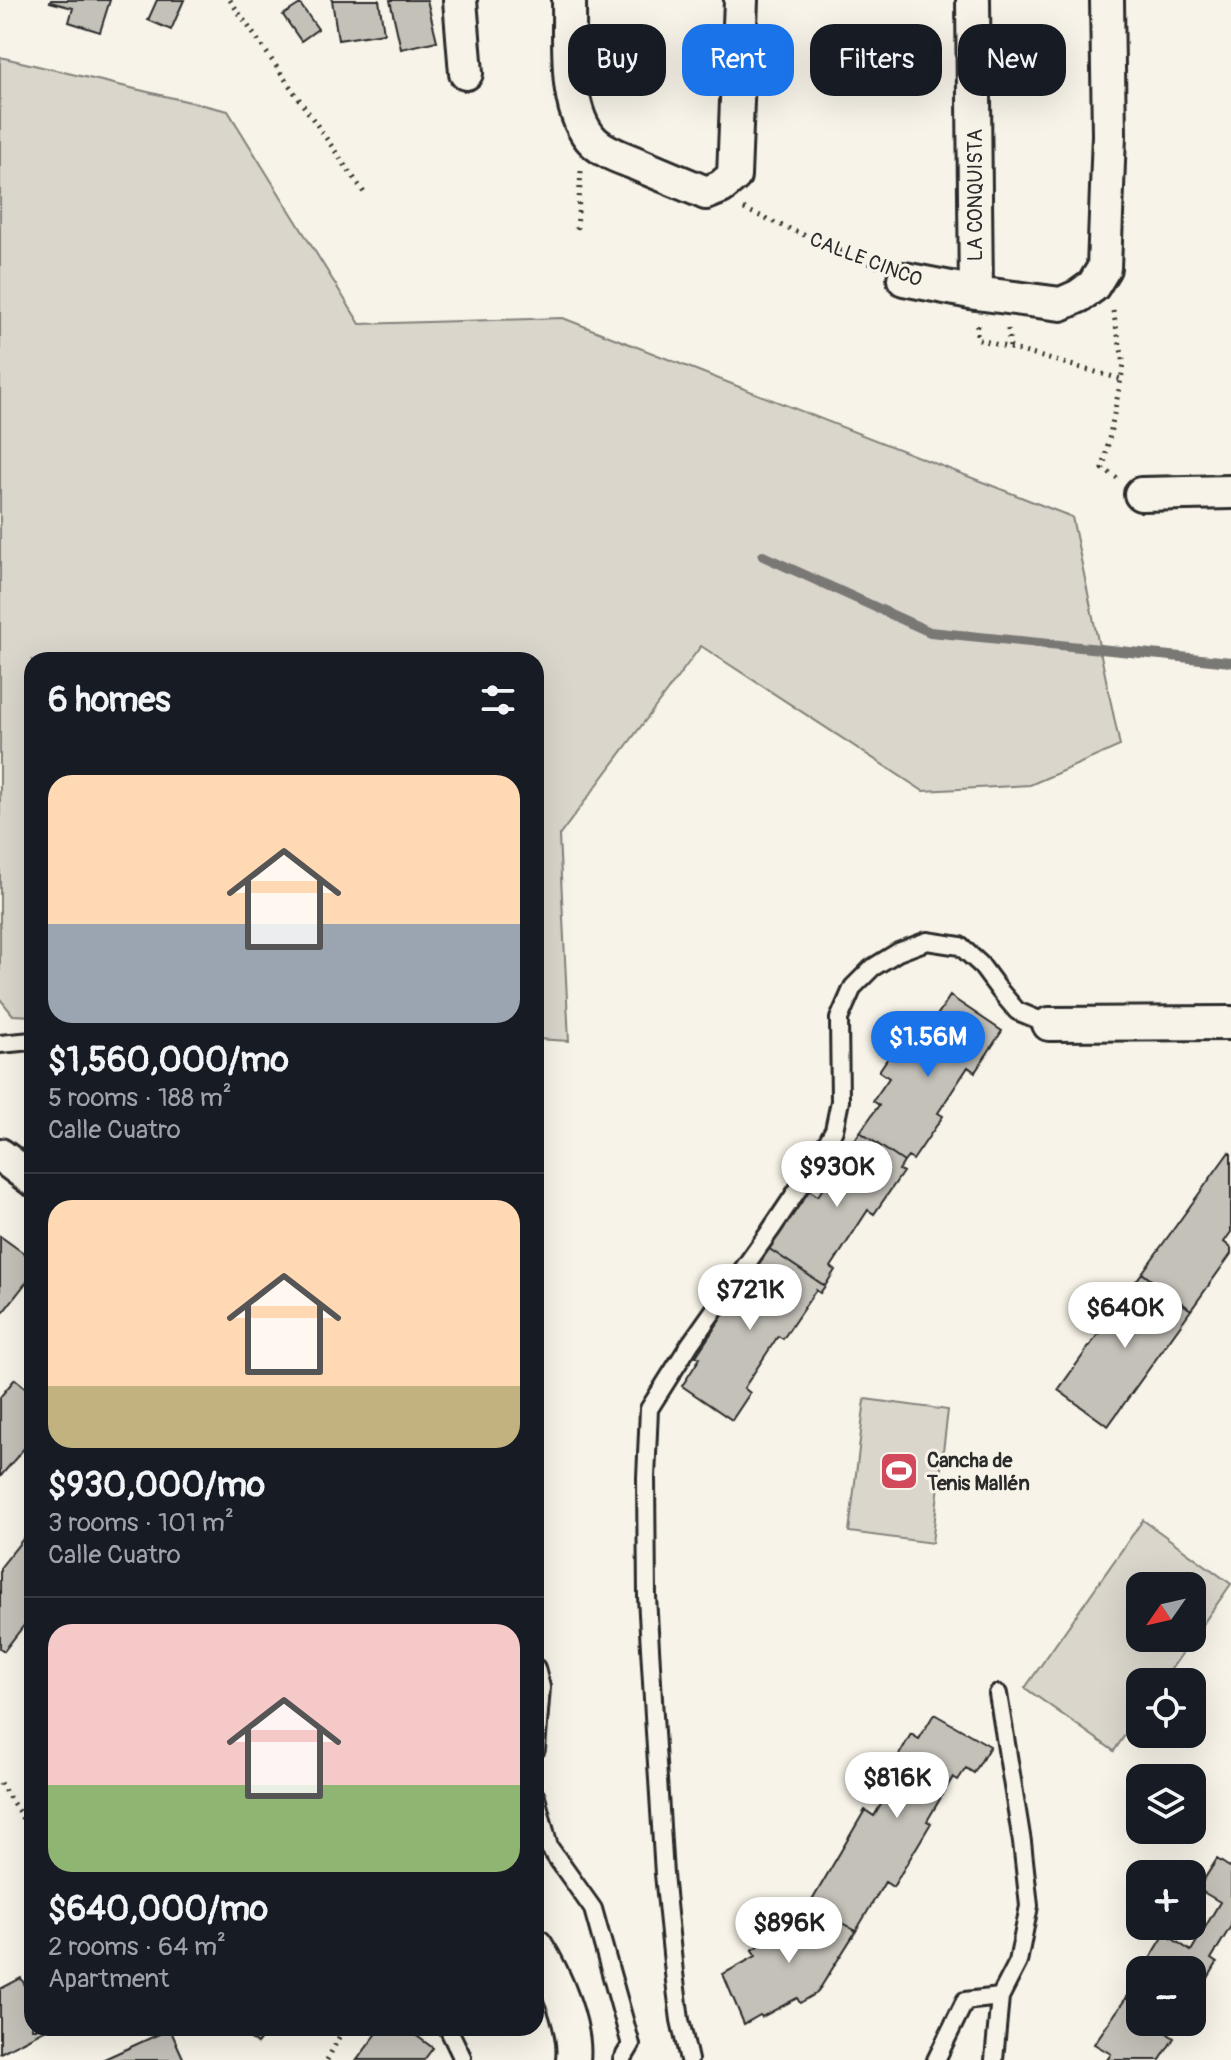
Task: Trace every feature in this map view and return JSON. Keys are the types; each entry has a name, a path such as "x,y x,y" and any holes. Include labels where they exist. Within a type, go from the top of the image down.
{"street":[{"path":"460,0 466,73"},
{"path":"569,0 572,94 585,130 594,142 610,153 706,193 721,187 734,176 741,0"},
{"name":"LA CONQUISTA","path":"973,0 976,293"},
{"path":"1104,268 1109,135 1107,0"},
{"name":"CALLE CINCO","path":"904,279 976,293 1061,304 1093,286 1104,268"},
{"path":"1141,494 1231,492"},
{"path":"1049,1024 1231,1023"},
{"path":"0,1155 24,1173"},
{"path":"544,1959 564,2006 574,2049 573,2060"}],"lane":[{"path":"689,2060 680,2020 666,1888 653,1701 647,1597 649,1409 690,1344 788,1205 834,1130 840,1101 839,1019 853,987 872,968 898,952 927,941 960,946 980,964 1017,1011 1049,1024"},
{"path":"0,1044 24,1042"},
{"path":"994,2060 1000,1997 1018,1962 1029,1906 998,1694"},
{"path":"544,1828 549,1847 593,1909 631,2045 622,2060"},
{"path":"936,2060 965,2001 1000,1997"},
{"path":"452,2036 461,2060"}],"path":[{"path":"230,0 365,194"},
{"path":"577,229 585,130"},
{"name":"CALLE CINCO","path":"706,193 904,279"},
{"path":"1104,268 1124,364 1103,469 1141,494"},
{"path":"976,293 977,339 1121,379"},
{"path":"0,1783 24,1820"},
{"path":"327,2060 340,2036"}],"shaded area":[{"path":"0,57 228,111 360,324 563,318 1072,517 1120,746 1030,785 923,791 701,646 559,836 569,1041 544,1039 544,652 24,652 24,1016 13,1015 0,999"},
{"name":"Cancha de Tenis Mallén","path":"865,1399 948,1410 932,1543 849,1532"},
{"path":"1143,1520 1231,1584 1206,1620 1206,1572 1126,1572 1126,1652 1183,1652 1172,1668 1126,1668 1126,1733 1114,1751 1025,1688"}],"building":[{"path":"51,0 110,0 100,32 69,22 73,8"},
{"path":"157,0 184,0 171,30 148,20"},
{"path":"332,0 379,0 384,33 338,40"},
{"path":"390,0 427,0 437,41 401,49"},
{"path":"300,4 318,29 301,41 283,15"},
{"path":"950,996 1002,1031 975,1072 968,1067 938,1113 943,1116 913,1160 908,1157 904,1162 860,1132 879,1105 873,1101 889,1078 879,1071 894,1049 908,1059"},
{"path":"860,1132 904,1162 899,1170 903,1172 874,1214 868,1210 831,1267 835,1270 825,1286 768,1248 807,1189 818,1196"},
{"path":"1229,1152 1231,1232 1224,1242 1231,1248 1231,1254 1191,1310 1142,1273"},
{"path":"0,1236 24,1253 24,1285 0,1316"},
{"path":"768,1248 825,1286 820,1293 816,1290 783,1339 778,1336 744,1388 750,1393 732,1420 682,1386 700,1358 696,1356"},
{"path":"1142,1273 1191,1310 1108,1426 1058,1390"},
{"path":"15,1379 24,1386 24,1448 0,1477 0,1397"},
{"path":"24,1538 24,1625 4,1651 0,1648 0,1568"},
{"path":"934,1714 990,1746 974,1773 966,1768 958,1780 953,1777 927,1821 931,1823 893,1887 885,1882 856,1931 810,1904 865,1810 874,1816 889,1791 881,1786 911,1734 919,1739"},
{"path":"1217,1859 1231,1868 1231,1926 1211,1959 1217,1963 1206,1981 1206,1956 1152,1956 1161,1940 1174,1940 1191,1951 1198,1940 1206,1940 1206,1926 1220,1902 1206,1894 1206,1876"},
{"path":"810,1904 856,1931 817,1993 800,2003 797,1998 744,2024 723,1974 756,1956 752,1950 793,1927"},
{"path":"21,1978 24,1983 24,2036 33,2036 0,2053 0,1989"},
{"path":"1126,1998 1126,2036 1174,2038 1160,2060 1107,2060 1111,2054 1094,2044"},
{"path":"155,2036 173,2036 184,2060 102,2060"},
{"path":"247,2036 264,2036 257,2044"},
{"path":"375,2036 417,2036 433,2048 424,2060 357,2060"}],"waterway":[{"path":"763,556 930,632 1231,662"}],"place":[{"name":"Cancha de Tenis Mallén","path":"899,1471"}]}
